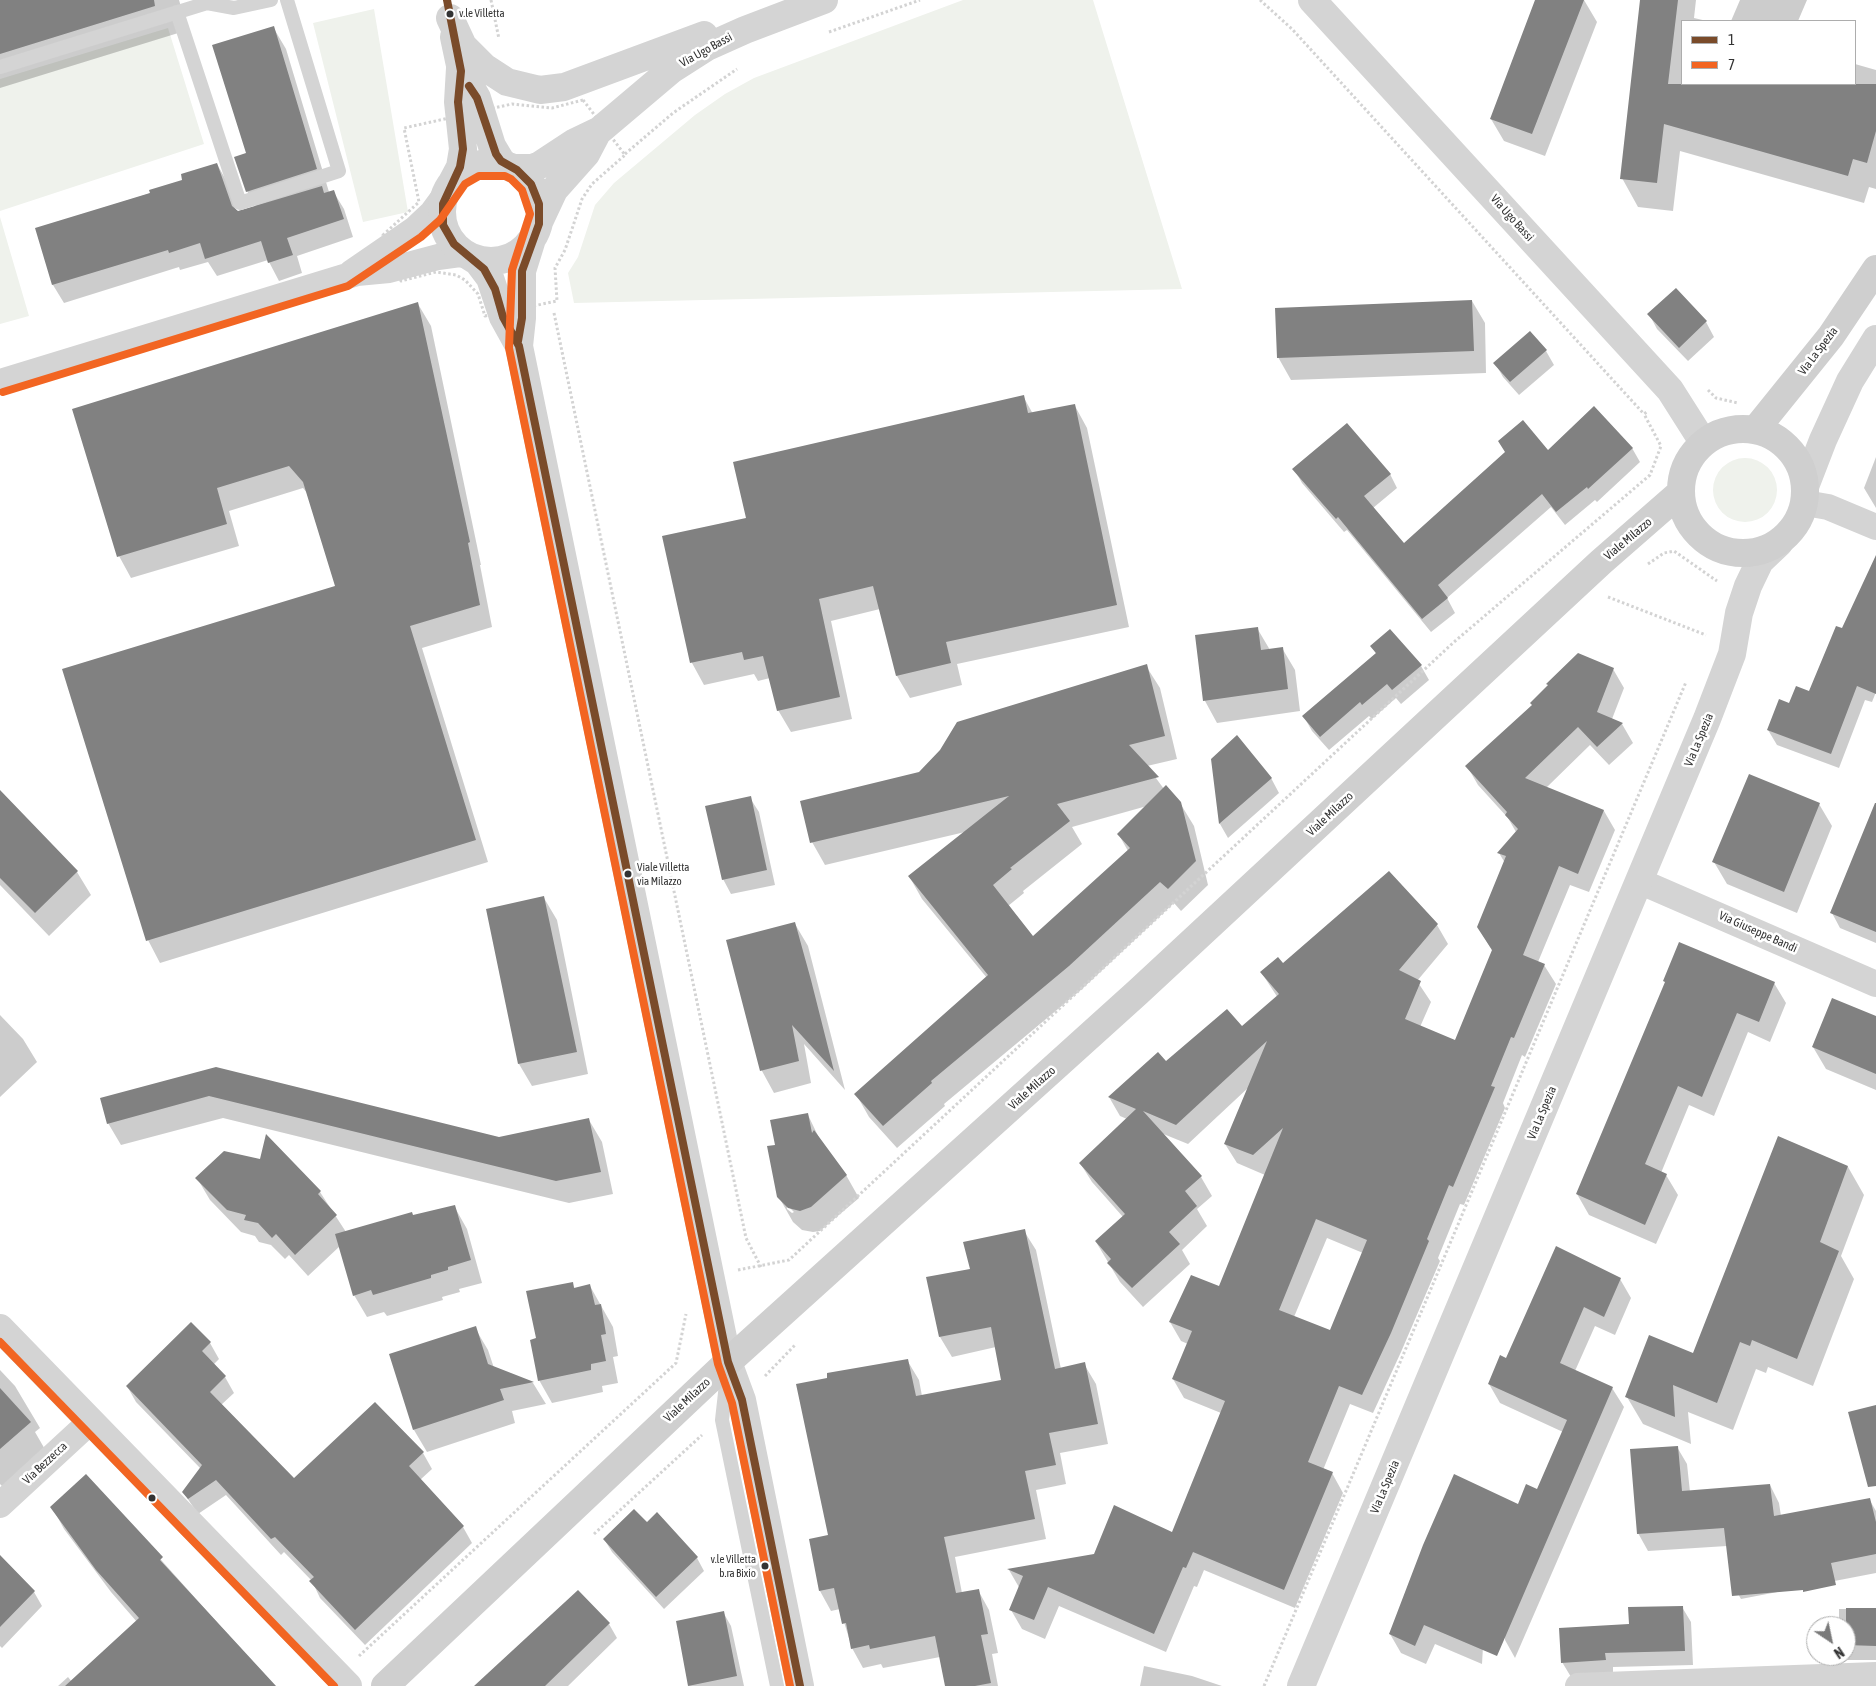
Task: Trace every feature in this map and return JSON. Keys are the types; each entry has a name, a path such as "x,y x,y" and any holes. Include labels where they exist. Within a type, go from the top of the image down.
{"main road":[{"name":"Via La Spezia","path":"1756,429 1831,336 1876,269"},
{"name":"Via La Spezia","path":"1737,428 1756,429 1774,436 1790,448 1801,465 1806,493 1800,518 1791,532 1779,543 1761,551 1742,554 1724,550 1706,542 1693,528 1684,512 1680,492 1683,474 1690,457 1703,442 1728,430 1737,428"},
{"name":"Viale Milazzo","path":"385,1686 728,1362 1138,992 1601,562 1644,526 1680,492"}],"street":[{"name":"Via Ugo Bassi","path":"509,166 532,168 540,166 604,127 671,70 707,47 744,30 824,0"},
{"name":"Via Ugo Bassi","path":"1312,0 1670,390 1703,442"},
{"path":"448,9 458,37 484,67 507,82 540,90 580,91 706,34 744,30"},
{"path":"0,382 344,277 389,270 438,257 460,254 491,261 512,257 529,244 537,230 540,204 524,176 501,161 492,146 477,98 464,76 460,64 448,9"},
{"path":"460,64 461,84 458,102 463,149 460,167 448,189 442,215 444,225 454,244 484,269 490,278 503,317 519,346 728,1362 733,1412 800,1686"},
{"name":"Via Ugo Bassi","path":"519,346 522,318 522,271 537,230 554,190 586,154 604,127"},
{"path":"344,277 415,229 432,213 458,176 475,166 486,164 509,166"},
{"name":"Via La Spezia","path":"1806,493 1823,440 1850,381 1876,339"},
{"path":"1806,493 1828,507 1876,527"},
{"name":"Via La Spezia","path":"1301,1686 1640,881 1728,667 1748,586 1760,561 1779,543"},
{"name":"Via Giuseppe Bandi","path":"1640,881 1876,984"},
{"path":"0,1328 343,1681"},
{"name":"Via Bezzecca","path":"0,1505 91,1421"},
{"path":"1578,1686 1876,1674"}],"lane":[{"path":"0,66 177,12 202,2 234,8 271,0"},
{"path":"177,12 240,203 339,171 287,0"},
{"path":"733,1412 777,1686"}],"path":[{"path":"492,0 501,46"},
{"path":"822,33 838,30 920,0"},
{"path":"740,1269 761,1267 789,1260 1454,642 1650,475 1662,446 1644,414 1298,36 1260,0"},
{"path":"625,155 673,113 740,67"},
{"path":"552,302 746,1238 761,1267"},
{"path":"1703,385 1716,398 1733,404 1742,402"},
{"path":"1644,414 1670,390"},
{"path":"1641,568 1664,553 1674,551 1702,572 1714,576 1718,585"},
{"path":"1601,604 1615,591"},
{"path":"1608,597 1706,635"},
{"path":"1702,644 1708,626"},
{"path":"1264,1686 1687,681"},
{"path":"343,1681 676,1363 688,1308"},
{"path":"589,1538 707,1430 762,1393 762,1379 767,1372 802,1339"}],"shaded area":[{"path":"963,0 1093,0 1182,289 574,303 568,273 578,257 595,205 614,183 695,115 725,94 754,78"},
{"path":"374,9 408,212 363,222 313,23"},
{"path":"168,28 204,144 0,211 0,79"},
{"path":"0,217 29,316 0,324"},
{"path":"1745,458 1757,460 1768,467 1775,478 1777,490 1775,502 1768,513 1757,520 1745,522 1733,520 1722,513 1715,502 1713,490 1715,478 1722,467 1733,460"}],"building":[{"path":"0,0 154,0 155,6 0,54"},
{"path":"1535,0 1584,0 1532,134 1490,119"},
{"path":"1640,0 1678,0 1668,84 1876,84 1876,131 1867,163 1853,159 1848,176 1664,124 1657,183 1620,179"},
{"path":"274,26 317,169 246,192 234,157 246,153 212,45"},
{"path":"217,163 232,206 238,211 322,186 324,193 334,190 344,219 287,238 293,255 268,263 261,241 205,259 200,243 169,253 168,250 52,285 35,228 150,193 149,190 182,180 181,174"},
{"path":"1676,288 1707,321 1679,348 1647,314"},
{"path":"1472,300 1474,351 1277,358 1275,308"},
{"path":"418,302 470,542 468,543 480,605 410,626 476,840 146,941 62,669 335,586 303,482 289,466 217,488 227,524 117,557 72,409"},
{"path":"1530,331 1547,350 1510,382 1493,363"},
{"path":"1024,395 1028,413 1075,404 1117,605 946,642 951,663 896,676 873,586 819,599 840,697 777,711 763,656 744,660 742,652 690,663 662,536 746,518 733,462"},
{"path":"1594,406 1633,448 1588,489 1587,487 1556,512 1542,494 1438,585 1448,598 1422,619 1338,517 1336,519 1292,469 1347,423 1391,474 1364,496 1404,543 1505,452 1498,441 1523,420 1548,450"},
{"path":"1876,555 1876,694 1857,686 1831,754 1767,730 1779,699 1789,703 1796,686 1809,691 1836,626 1842,628"},
{"path":"1258,627 1261,650 1283,647 1288,689 1203,701 1195,635"},
{"path":"1390,629 1422,665 1392,690 1387,684 1362,705 1360,702 1320,737 1302,716 1376,653 1370,646"},
{"path":"1578,653 1614,668 1597,712 1623,723 1597,747 1578,727 1525,778 1604,810 1578,874 1559,866 1523,955 1545,964 1514,1038 1511,1037 1491,1086 1495,1087 1453,1187 1449,1185 1427,1239 1429,1241 1391,1333 1362,1395 1339,1386 1308,1462 1333,1472 1284,1590 1193,1552 1186,1568 1183,1567 1154,1634 1048,1587 1034,1620 1009,1610 1023,1576 1007,1569 1094,1554 1114,1505 1172,1532 1225,1401 1172,1379 1192,1331 1169,1322 1191,1275 1219,1286 1283,1128 1253,1155 1224,1144 1267,1041 1176,1125 1143,1111 1202,1176 1185,1191 1197,1206 1169,1232 1180,1244 1132,1288 1107,1263 1111,1259 1095,1241 1125,1214 1079,1163 1136,1109 1108,1097 1158,1052 1166,1061 1227,1009 1242,1026 1279,994 1260,972 1278,957 1283,963 1389,871 1438,924 1399,970 1421,981 1405,1019 1455,1040 1492,950 1477,927 1506,856 1497,853 1518,829 1505,815 1507,812 1465,766 1532,705 1530,703 1548,685 1546,684","holes":["1316,1219 1367,1240 1330,1330 1279,1310"]},
{"path":"1147,664 1165,736 1129,745 1159,777 1057,804 1070,821 1010,868 1012,869 993,885 1033,936 1130,848 1117,834 1166,785 1181,802 1196,861 1168,889 1160,882 1069,966 931,1081 932,1083 883,1126 854,1094 988,975 908,876 1009,796 810,843 800,801 919,772 940,750 957,722"},
{"path":"1237,735 1272,778 1219,824 1211,759"},
{"path":"1749,774 1820,803 1784,892 1712,862"},
{"path":"0,790 78,871 35,913 0,878"},
{"path":"751,796 767,870 722,880 705,806"},
{"path":"1876,803 1876,932 1830,913"},
{"path":"544,896 577,1052 518,1064 486,909"},
{"path":"795,922 834,1071 792,1025 799,1061 760,1071 726,940"},
{"path":"1679,942 1775,982 1759,1022 1737,1013 1702,1097 1678,1086 1645,1164 1667,1174 1645,1225 1576,1194 1665,982 1663,981"},
{"path":"1832,998 1876,1016 1876,1074 1812,1047"},
{"path":"216,1067 499,1137 589,1118 601,1172 556,1181 209,1096 107,1124 100,1098"},
{"path":"808,1113 812,1133 814,1130 847,1175 811,1207 800,1211 788,1208 777,1197 767,1146 775,1145 770,1120"},
{"path":"266,1134 321,1191 318,1194 337,1215 295,1255 276,1234 272,1238 258,1223 244,1220 246,1215 227,1210 195,1178 224,1151 260,1159"},
{"path":"1778,1136 1848,1166 1820,1242 1839,1251 1797,1359 1752,1340 1750,1346 1740,1342 1717,1403 1673,1385 1675,1417 1625,1397 1649,1335 1693,1353"},
{"path":"455,1205 471,1260 448,1267 448,1270 431,1275 431,1278 373,1295 371,1290 353,1296 335,1234 412,1212 413,1215"},
{"path":"1025,1229 1055,1369 1085,1362 1098,1424 1049,1433 1056,1465 1025,1471 1035,1519 944,1537 956,1593 979,1589 988,1634 981,1635 991,1683 975,1686 945,1686 935,1636 870,1649 869,1645 851,1649 846,1623 842,1624 834,1588 819,1591 809,1539 828,1535 796,1384 827,1378 827,1373 908,1359 916,1396 1001,1380 991,1327 939,1337 926,1277 970,1269 963,1242"},
{"path":"1556,1246 1621,1278 1604,1317 1584,1307 1560,1363 1613,1387 1497,1656 1424,1625 1415,1646 1389,1634 1423,1545 1454,1474 1518,1504 1526,1484 1537,1489 1567,1420 1488,1384 1500,1355 1506,1358"},
{"path":"573,1282 574,1288 590,1284 595,1305 601,1304 606,1334 601,1335 606,1361 591,1364 591,1370 538,1381 530,1340 536,1338 526,1291"},
{"path":"191,1322 211,1342 202,1351 226,1376 210,1392 294,1478 375,1402 424,1452 409,1466 464,1526 355,1630 309,1581 314,1577 275,1537 271,1539 216,1480 188,1499 182,1492 202,1465 126,1386"},
{"path":"476,1326 488,1364 534,1382 500,1389 504,1400 413,1430 389,1354"},
{"path":"0,1388 31,1422 0,1449"},
{"path":"1876,1405 1876,1486 1868,1487 1848,1412"},
{"path":"1678,1446 1682,1491 1770,1484 1774,1516 1870,1498 1876,1522 1876,1554 1831,1563 1836,1585 1803,1592 1803,1590 1732,1596 1724,1528 1637,1534 1630,1449"},
{"path":"86,1474 163,1557 160,1560 276,1686 65,1686 139,1618 96,1570 50,1507"},
{"path":"634,1509 647,1522 657,1512 698,1557 656,1597 603,1539"},
{"path":"0,1555 35,1591 0,1627"},
{"path":"578,1590 610,1623 545,1686 474,1686"},
{"path":"1683,1606 1685,1651 1605,1653 1606,1660 1561,1663 1559,1628 1629,1624 1628,1607"},
{"path":"1846,1608 1876,1608 1876,1646 1856,1645 1856,1616 1846,1616"},
{"path":"724,1611 737,1676 688,1686 676,1621"}],"transit line":[{"name":"1","path":"447,0 461,71 458,102 463,149 460,167 443,204 443,225 454,244 484,269 495,289 503,317 519,346 728,1362 742,1400 800,1686"},
{"name":"1","path":"469,86 477,98 496,154 501,161 517,170 531,184 539,204 539,224 522,271 522,318 518,341"},
{"name":"7","path":"3,392 348,286 421,237 440,220 465,184 479,176 505,176 522,190 530,214 512,270 509,348 718,1364 732,1403 790,1686"},
{"name":"7","path":"0,1342 334,1686"}],"place":[{"name":"v.le Villetta","path":"450,14"},
{"name":"Viale Villetta via Milazzo","path":"628,874"},
{"name":"v.le Villetta b.ra Bixio","path":"765,1566"}]}
